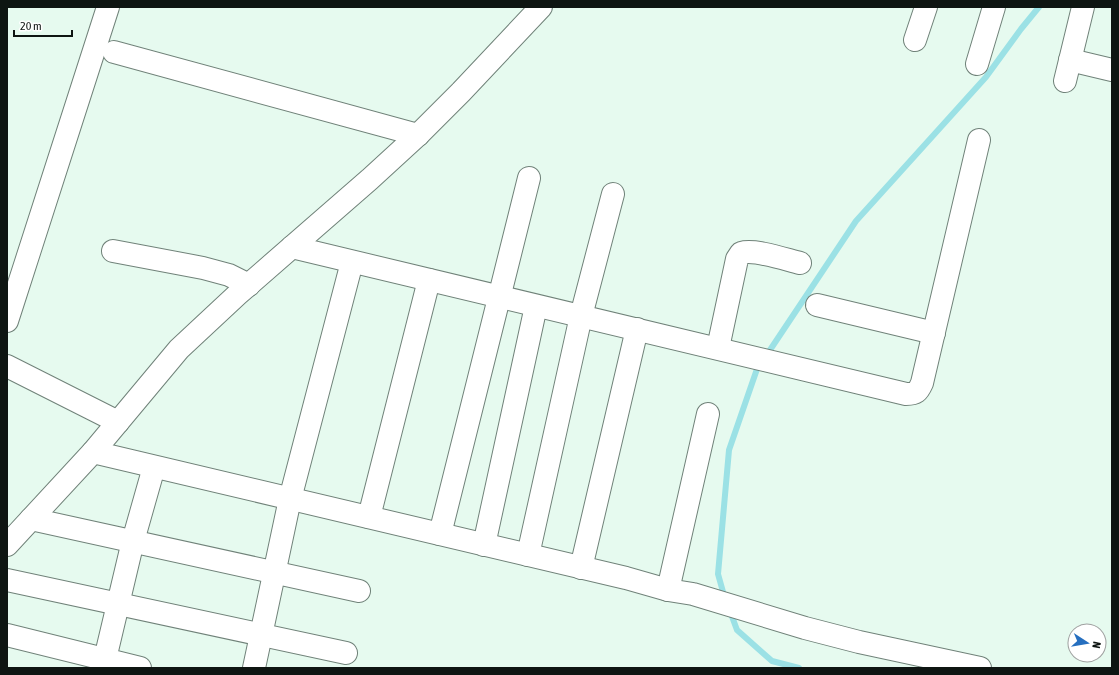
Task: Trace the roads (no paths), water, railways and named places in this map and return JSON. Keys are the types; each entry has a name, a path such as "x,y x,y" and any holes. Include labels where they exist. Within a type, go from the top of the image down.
{"street":[{"path":"7,321 108,7"},
{"path":"7,545 92,452 179,349 418,135 461,92 541,7"},
{"path":"915,40 926,7"},
{"path":"977,64 994,7"},
{"path":"1064,81 1083,7"},
{"path":"114,52 418,135"},
{"path":"1070,60 1112,70"},
{"path":"292,247 906,394 914,394 919,390 922,383 979,140"},
{"path":"440,534 529,178"},
{"path":"528,555 581,316 613,194"},
{"path":"113,251 203,268 228,275 249,285"},
{"path":"718,348 737,259 741,253 754,252 800,263"},
{"path":"254,668 290,498 352,262"},
{"path":"369,517 430,280"},
{"path":"817,305 934,333"},
{"path":"484,545 536,306"},
{"path":"581,568 637,329"},
{"path":"7,366 118,422"},
{"path":"668,590 708,414"},
{"path":"92,452 626,578 668,590 693,594 805,628 859,642 980,668"},
{"path":"105,659 133,541 154,466"},
{"path":"31,519 359,591"},
{"path":"7,580 261,636 346,653"},
{"path":"7,635 140,668"}],"waterway":[{"path":"766,356 856,221 986,77 1039,7"},
{"path":"725,599 718,574 729,450 757,369 761,363"},
{"path":"730,611 737,630 772,661 799,668"}]}
